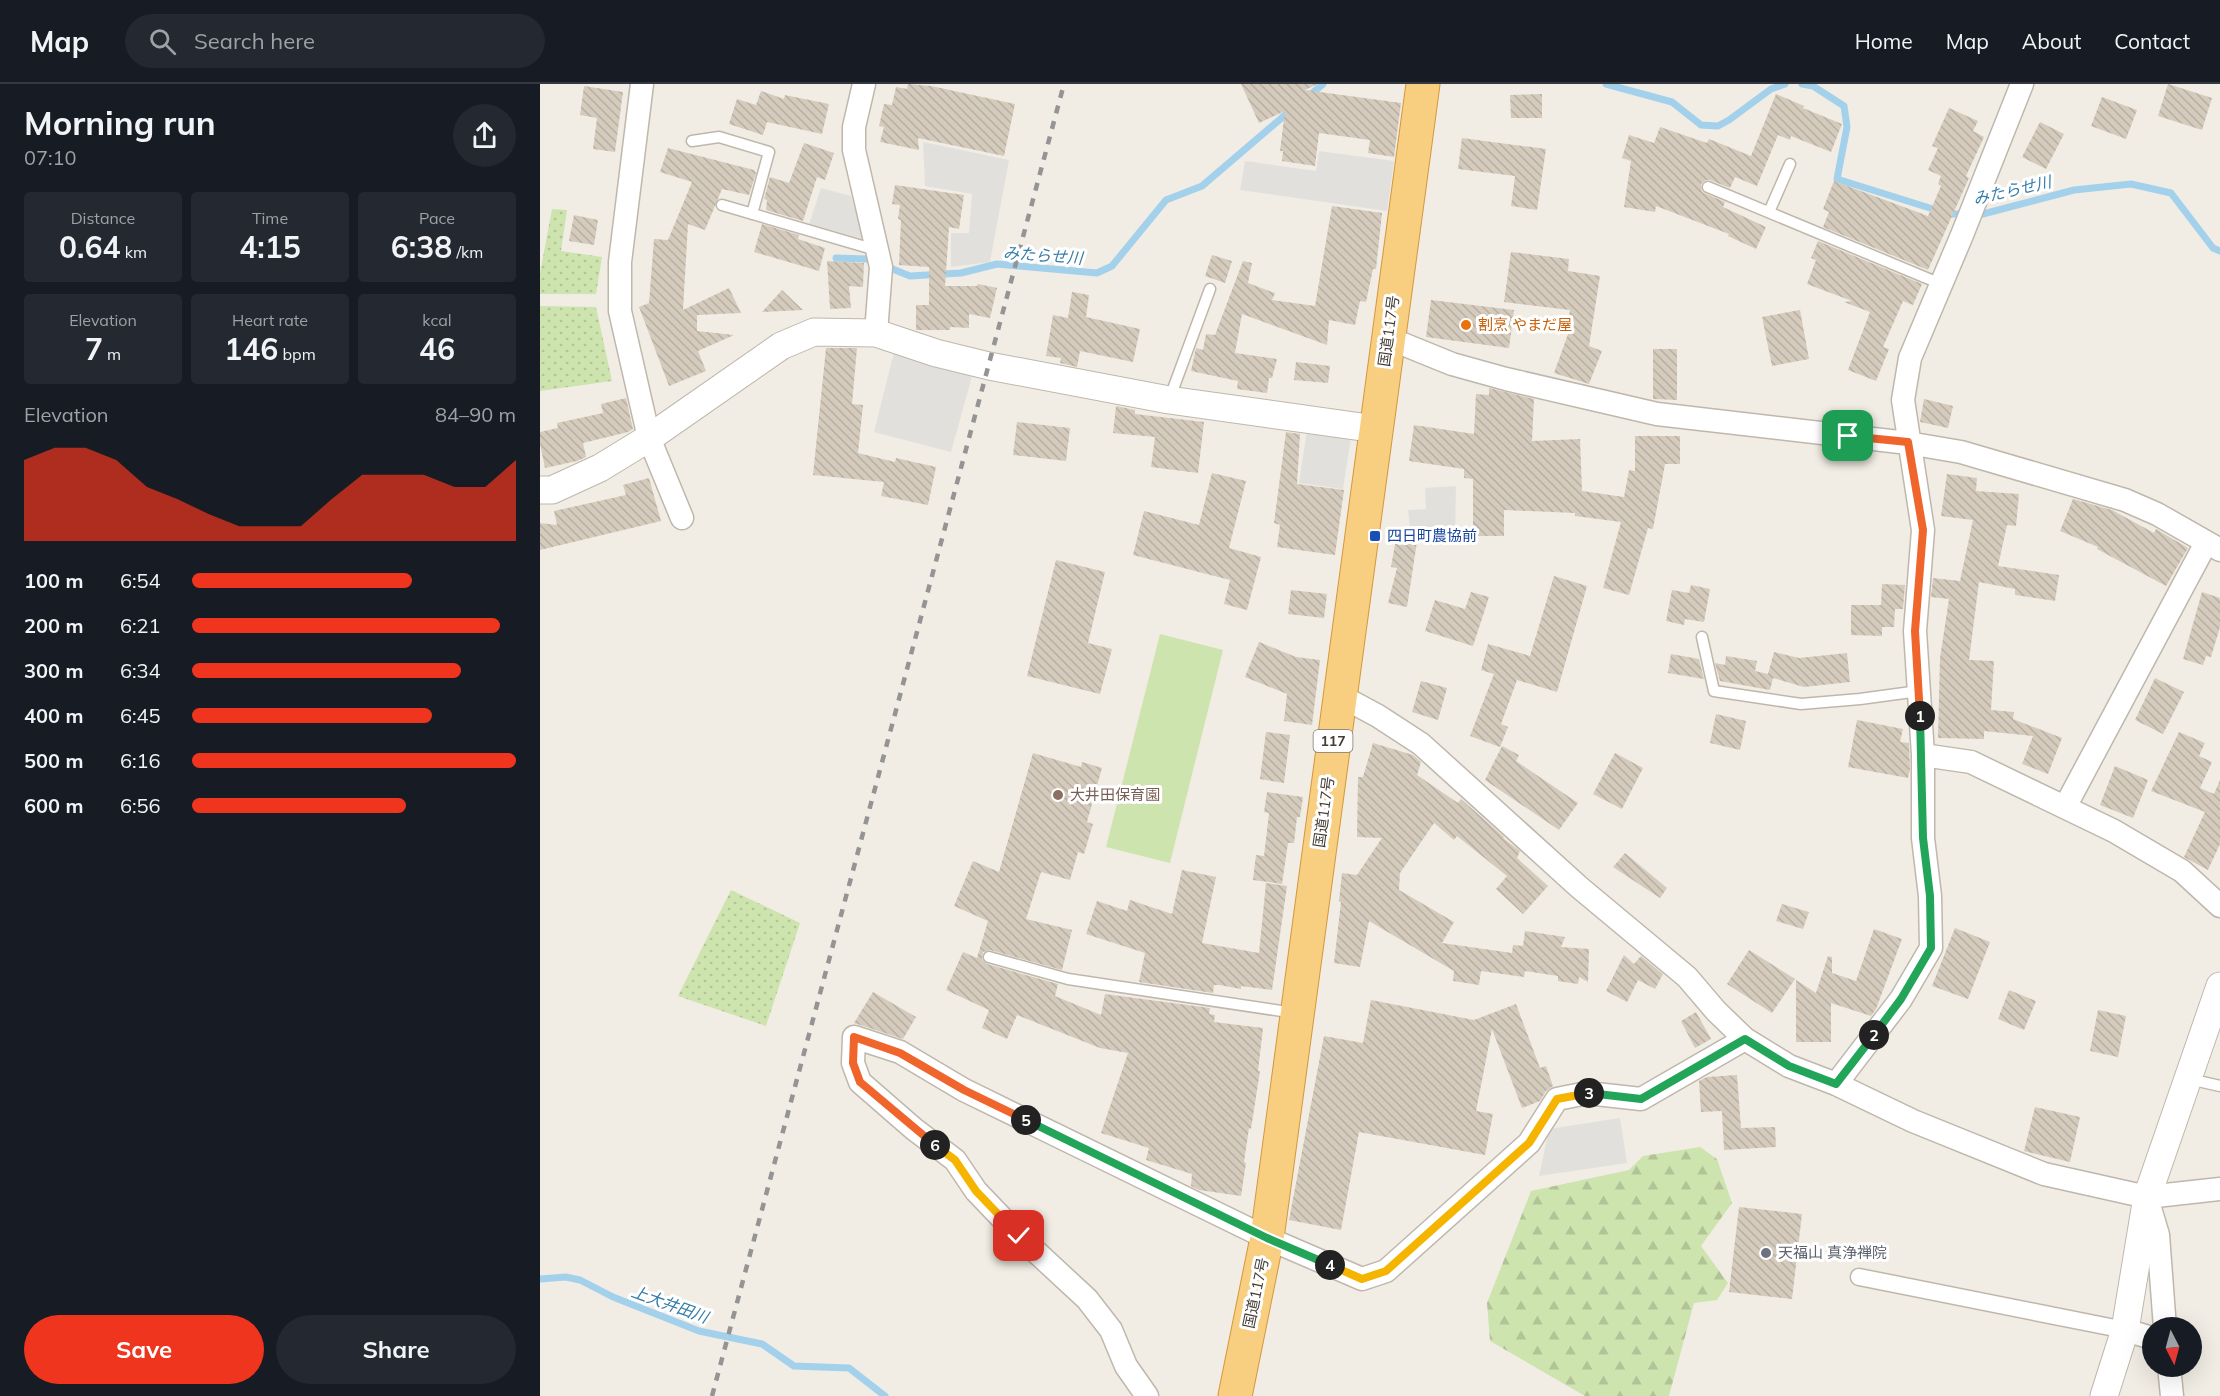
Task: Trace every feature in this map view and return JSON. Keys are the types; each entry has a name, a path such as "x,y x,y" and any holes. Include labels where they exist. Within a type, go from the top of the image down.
{"highway":[{"name":"国道117号","path":"1234,1396 1267,1238 1423,84"}],"street":[{"path":"642,84 620,262 620,311 649,438 682,518"},
{"path":"864,84 854,127 854,150 881,267 876,333"},
{"path":"1836,1084 1901,999 1931,948 1930,896 1923,838 1923,755 1915,631 1923,530 1903,400 1910,358 1974,207 2022,84"},
{"path":"540,490 552,490 600,468 649,438 781,346 814,332 876,333 936,353 989,366 1169,400 1376,429"},
{"path":"1388,338 1463,367 1657,414 1908,442 1961,452 2125,500 2157,514 2213,546 2065,807"},
{"path":"1339,695 1378,716 1421,744 1579,887 1687,977 1716,1011 1745,1039 1789,1066 1836,1084 1913,1121 2044,1174 2147,1197 2220,1189"},
{"path":"1923,755 1971,762 2114,831 2182,871 2220,906"},
{"path":"2104,1396 2125,1330 2147,1197 2220,986"},
{"path":"1147,1396 1126,1366 1111,1330 1087,1299 1019,1236 976,1191 955,1160 914,1129 860,1082 853,1063 854,1037 900,1053 964,1090 1267,1238 1362,1279 1386,1271 1529,1143 1557,1099 1587,1093 1641,1099 1745,1039"},
{"path":"2147,1197 2158,1235 2164,1317"},
{"path":"1859,1277 2142,1335"},
{"path":"2170,1377 2172,1396"}],"lane":[{"path":"692,141 718,137 769,152 752,214"},
{"path":"1769,212 1790,164"},
{"path":"1708,187 1941,284"},
{"path":"722,205 877,250"},
{"path":"1169,400 1210,289"},
{"path":"1702,637 1714,692 1801,704 1919,691"},
{"path":"989,957 1068,979 1297,1013"},
{"path":"2189,1079 2220,1086"}],"green space":[{"path":"552,209 567,210 561,251 602,257 596,294 540,294 540,273"},
{"path":"540,306 596,307 612,381 540,391"},
{"path":"1160,634 1223,650 1170,863 1106,847"},
{"path":"731,890 800,923 766,1026 678,996"},
{"path":"1700,1147 1717,1159 1732,1203 1701,1246 1728,1283 1717,1300 1694,1303 1669,1396 1585,1396 1490,1341 1487,1303 1531,1191 1629,1170 1643,1156"}],"shaded area":[{"path":"923,142 1009,160 990,262 951,267 951,233 969,233 972,194 925,186"},
{"path":"1319,151 1394,161 1387,211 1240,190 1245,161 1316,171"},
{"path":"821,188 851,196 864,239 809,224"},
{"path":"894,352 973,373 951,452 874,432"},
{"path":"1307,430 1351,437 1343,489 1299,483"},
{"path":"1456,486 1455,540 1411,538 1408,510 1426,509 1425,488"},
{"path":"1620,1118 1627,1163 1539,1176 1549,1129"}],"building":[{"path":"908,84 931,86 1015,104 1004,156 918,138 919,150 880,142 884,127 879,126 884,104 892,105 896,87 907,89"},
{"path":"1241,84 1318,84 1305,90 1401,103 1394,157 1368,153 1370,140 1319,133 1315,166 1282,161 1283,151 1280,151 1285,111 1259,123"},
{"path":"2168,84 2212,98 2202,130 2158,116"},
{"path":"584,86 623,92 615,152 593,149 597,118 580,115"},
{"path":"761,91 784,99 785,95 829,104 822,134 767,122 763,135 729,124 737,99 756,105"},
{"path":"1542,94 1542,118 1511,118 1510,95"},
{"path":"1776,94 1842,124 1831,152 1791,136 1790,140 1778,135 1757,186 1735,177 1730,188 1710,180 1701,184 1702,192 1725,202 1723,207 1766,227 1756,249 1728,236 1729,234 1656,206 1655,212 1624,207 1631,161 1622,158 1629,135 1654,143 1660,127 1707,143 1709,139 1751,156"},
{"path":"2102,97 2137,110 2126,139 2091,126"},
{"path":"1949,108 1978,121 1973,131 1984,137 1966,176 1969,178 1928,270 1823,227 1829,212 1823,209 1834,181 1928,216 1941,186 1938,184 1941,176 1928,170 1938,148 1932,146"},
{"path":"2040,122 2064,134 2046,169 2022,157"},
{"path":"1462,138 1546,149 1537,210 1511,206 1515,176 1458,169"},
{"path":"804,143 834,153 825,180 817,177 803,221 766,210 767,200 764,199 770,177 789,183"},
{"path":"668,148 754,170 756,173 749,195 722,189 705,230 688,224 683,310 729,288 741,313 697,315 697,331 734,335 698,351 706,371 669,386 639,307 649,303 654,239 668,240 692,182 660,172"},
{"path":"895,185 964,195 959,229 949,227 945,286 977,286 978,284 997,288 990,318 969,314 969,328 916,330 916,305 929,305 929,267 899,265 901,220 898,219 900,205 892,204"},
{"path":"1332,206 1382,213 1376,269 1373,269 1366,302 1360,301 1355,325 1329,320 1327,345 1242,314 1235,353 1277,359 1272,378 1269,378 1267,393 1237,389 1238,381 1191,371 1196,348 1203,350 1206,334 1215,335 1243,261 1252,263 1248,283 1275,293 1272,300 1315,306"},
{"path":"574,215 598,220 594,245 569,241"},
{"path":"762,224 799,235 798,239 825,248 819,271 754,252"},
{"path":"1818,241 1922,284 1913,305 1903,301 1883,347 1889,349 1876,381 1848,370 1870,312 1844,302 1852,301 1807,284 1816,260 1811,258"},
{"path":"1511,252 1569,259 1568,271 1600,276 1589,346 1602,351 1589,384 1554,373 1572,323 1568,322 1570,310 1504,302"},
{"path":"1212,255 1232,261 1225,283 1205,276"},
{"path":"827,261 864,263 863,287 849,286 851,308 830,309"},
{"path":"782,290 803,310 762,312"},
{"path":"1072,292 1089,295 1086,317 1140,329 1133,362 1080,351 1077,367 1060,363 1061,358 1046,356 1053,315 1068,318"},
{"path":"1431,300 1514,310 1509,348 1426,337"},
{"path":"1800,310 1809,359 1772,366 1762,317"},
{"path":"826,348 857,348 852,404 863,405 858,453 895,462 896,458 936,467 928,505 881,496 884,482 813,475"},
{"path":"1653,349 1677,349 1677,400 1653,399"},
{"path":"1296,362 1330,366 1328,383 1294,380"},
{"path":"1489,388 1534,399 1532,441 1580,439 1582,491 1624,497 1629,470 1635,471 1635,436 1680,436 1680,464 1665,464 1653,529 1648,528 1629,595 1603,588 1621,522 1575,516 1575,513 1504,510 1504,536 1473,536 1473,479 1464,478 1464,469 1409,461 1414,425 1474,434 1476,394 1489,395"},
{"path":"626,398 633,429 583,443 586,457 545,468 540,432 558,428 557,423 603,413 601,404"},
{"path":"1924,399 1953,406 1948,428 1920,422"},
{"path":"1116,406 1135,410 1135,414 1204,422 1198,473 1151,467 1155,437 1113,433"},
{"path":"1017,422 1070,428 1066,461 1013,455"},
{"path":"1286,432 1300,434 1297,484 1344,490 1335,555 1277,547 1280,525 1274,523"},
{"path":"1212,473 1246,481 1229,548 1261,557 1247,610 1224,604 1230,580 1133,555 1144,511 1199,525"},
{"path":"1947,474 1977,478 1976,491 2019,494 2016,526 2007,525 1998,566 2059,575 2055,601 2015,595 2015,589 1979,582 1969,660 1994,661 1991,710 2014,712 2013,719 2062,738 2048,774 2022,764 2033,736 1984,731 1984,739 1938,738 1940,658 1949,599 1931,597 1933,578 1960,581 1973,520 1941,516"},
{"path":"649,478 661,521 540,550 540,523 557,525 554,511 626,495 623,485"},
{"path":"2073,499 2112,510 2154,533 2156,529 2188,548 2166,586 2097,549 2098,547 2060,531"},
{"path":"1405,533 1418,535 1407,607 1388,603 1397,568 1391,567 1396,539 1403,540"},
{"path":"1056,560 1105,572 1088,643 1112,649 1100,694 1027,676"},
{"path":"1554,576 1587,586 1557,692 1517,680 1501,724 1508,727 1500,747 1470,736 1494,674 1481,670 1488,644 1530,656"},
{"path":"1882,584 1905,585 1903,609 1895,609 1894,627 1882,627 1882,636 1851,635 1851,605 1881,605"},
{"path":"1691,585 1710,589 1704,622 1685,619 1684,625 1666,621 1672,590 1689,593"},
{"path":"1291,590 1327,594 1324,618 1288,614"},
{"path":"1471,592 1489,597 1473,646 1425,631 1435,600 1465,609"},
{"path":"2202,592 2220,598 2220,627 2211,657 2206,656 2203,665 2183,659"},
{"path":"1259,642 1296,657 1320,660 1312,725 1284,721 1287,694 1245,677"},
{"path":"1774,652 1799,658 1847,653 1850,682 1804,687 1773,678 1770,690 1720,681 1715,663 1725,665 1726,656 1757,661 1755,671 1768,674"},
{"path":"1671,654 1699,659 1704,679 1668,673"},
{"path":"2155,678 2184,692 2163,734 2135,720"},
{"path":"1421,681 1447,688 1438,720 1412,712"},
{"path":"1716,714 1746,721 1740,750 1710,743"},
{"path":"1857,720 1903,729 1900,742 1909,743 1908,778 1848,767"},
{"path":"1266,732 1290,735 1284,783 1260,779"},
{"path":"2179,732 2205,743 2199,756 2212,762 2200,788 2214,794 2220,780 2220,844 2208,870 2184,857 2205,812 2151,791"},
{"path":"1373,743 1413,755 1421,762 1417,775 1458,803 1461,799 1520,851 1517,858 1548,886 1523,914 1496,889 1507,876 1457,836 1454,840 1434,823 1400,873 1399,890 1454,922 1442,943 1512,953 1513,945 1523,946 1525,931 1565,937 1561,947 1589,949 1588,982 1579,977 1578,984 1558,981 1558,976 1525,971 1524,977 1481,971 1479,985 1453,981 1454,971 1369,921 1360,967 1334,963 1342,873 1357,875 1382,838 1357,837 1358,777 1363,777"},
{"path":"1502,746 1519,755 1516,761 1578,803 1559,830 1485,780"},
{"path":"1033,753 1081,767 1082,762 1102,768 1087,822 1093,824 1084,854 1078,852 1070,880 1041,872 1026,919 1072,930 1062,970 990,950 983,952 982,959 987,964 1058,984 1055,996 1101,1015 1105,994 1210,1008 1209,1014 1215,1015 1214,1022 1263,1028 1258,1071 1260,1071 1251,1129 1249,1128 1241,1196 1199,1190 1191,1186 1192,1174 1146,1160 1149,1148 1101,1133 1128,1053 1100,1048 1017,1015 1007,1039 982,1028 989,1010 946,990 963,952 977,958 988,921 954,906 973,861 999,872"},
{"path":"1615,753 1643,768 1622,809 1593,794"},
{"path":"2115,766 2148,780 2133,818 2100,805"},
{"path":"1267,792 1303,797 1300,817 1297,817 1294,843 1288,843 1282,884 1253,880 1256,855 1264,856 1269,813 1264,812"},
{"path":"1625,853 1667,888 1660,898 1613,867"},
{"path":"1182,870 1216,877 1202,943 1259,953 1266,883 1287,886 1272,990 1214,985 1213,993 1139,982 1145,953 1086,934 1097,901 1127,911 1130,900 1172,914"},
{"path":"1782,904 1809,912 1803,929 1776,921"},
{"path":"1955,928 1990,942 1968,999 1932,986"},
{"path":"1874,929 1902,939 1876,1009 1871,1016 1831,1003 1831,1042 1796,1042 1796,980 1816,993 1828,956 1832,957 1832,973 1856,981"},
{"path":"1749,950 1795,979 1772,1013 1727,984"},
{"path":"1624,955 1634,964 1641,956 1663,974 1655,989 1638,980 1627,1002 1606,991"},
{"path":"2009,990 2036,1001 2024,1030 1998,1019"},
{"path":"873,992 916,1017 903,1039 854,1023"},
{"path":"1371,1000 1474,1020 1516,1004 1540,1068 1546,1066 1553,1086 1546,1091 1540,1101 1522,1108 1492,1029 1476,1111 1493,1114 1485,1155 1359,1132 1341,1230 1289,1220 1324,1036 1363,1043"},
{"path":"2098,1010 2126,1016 2118,1057 2090,1051"},
{"path":"1696,1012 1711,1039 1695,1048 1681,1021"},
{"path":"1737,1075 1741,1128 1775,1127 1776,1147 1724,1150 1722,1111 1701,1112 1699,1081 1707,1077"},
{"path":"2035,1107 2080,1117 2070,1162 2024,1151"},
{"name":"天福山 真浄禅院","path":"1739,1207 1802,1214 1792,1299 1729,1292"}],"waterway":[{"name":"みたらせ川","path":"1309,96 1323,84"},
{"name":"みたらせ川","path":"1606,84 1672,102 1701,125 1718,126 1771,89 1785,84"},
{"name":"みたらせ川","path":"1802,84 1813,86 1844,106 1847,127 1837,179 1949,214 1983,214 2074,190 2131,184 2171,193 2213,248 2220,251"},
{"name":"みたらせ川","path":"885,266 910,276 961,273 997,264 1097,273 1112,266 1166,200 1202,186 1291,110"},
{"name":"みたらせ川","path":"836,258 866,259 875,262"},
{"name":"上大井田川","path":"540,1279 566,1277 580,1280 613,1297 699,1331 762,1344 794,1366 849,1368 885,1396"}],"railway":[{"path":"712,1396 1064,84"}],"place":[{"name":"割烹 やまだ屋","path":"1466,325"},
{"name":"四日町農協前","path":"1375,536"},
{"name":"大井田保育園","path":"1058,795"},
{"name":"天福山 真浄禅院","path":"1766,1253"}],"route":[{"path":"1019,1236 976,1191 955,1160 914,1129 860,1082 853,1063 854,1037 900,1053 964,1090 1267,1238 1362,1279 1386,1271 1529,1143 1557,1099 1587,1093 1641,1099 1745,1039 1789,1066 1836,1084 1901,999 1931,948 1930,896 1923,838 1923,755 1915,631 1923,530 1908,442 1848,436"}]}
